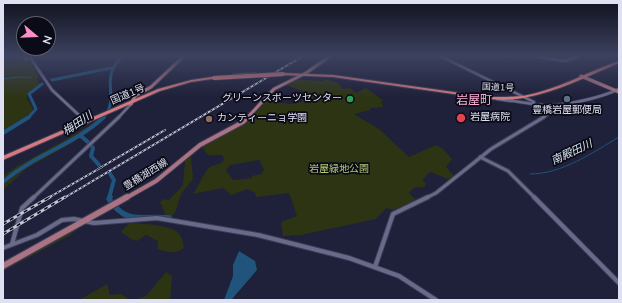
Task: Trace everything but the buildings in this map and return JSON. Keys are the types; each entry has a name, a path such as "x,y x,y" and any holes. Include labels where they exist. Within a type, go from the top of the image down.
{"highway":[{"name":"国道1号","path":"3,159 131,103 176,86 213,78 305,73 493,98 512,98 539,94 596,70"},
{"name":"国道1号","path":"305,73 489,97 523,97"}],"main road":[{"path":"131,103 136,96 150,88 169,70"},
{"name":"豊橋湖西線","path":"3,266 165,176 200,145 243,122 274,89 309,70"},
{"path":"582,76 618,91"}],"street":[{"path":"38,70 52,90 89,121"},
{"path":"469,70 537,104"},
{"path":"512,98 513,101 552,105 618,91"},
{"path":"493,98 537,104"},
{"path":"12,244 22,208 125,111 131,103"},
{"path":"375,267 393,214 436,193 480,157 566,103"},
{"path":"480,157 508,171 619,283"},
{"path":"3,248 37,235 62,220 69,219 94,223 157,218 289,242 375,267 399,276 436,300"}],"green space":[{"path":"3,70 35,70 39,77 37,79 40,84 27,94 27,99 33,108 31,113 3,131"},
{"name":"岩屋緑地公園","path":"292,79 324,81 324,79 338,83 343,89 350,88 356,93 366,88 384,101 381,101 383,107 370,108 370,110 354,114 379,129 409,157 436,145 443,149 452,159 446,167 454,176 448,179 430,172 422,180 426,183 425,187 415,187 409,193 416,200 393,210 386,208 376,219 301,235 283,236 281,222 297,216 289,193 256,197 255,193 248,189 231,195 223,188 193,194 208,169 224,160 222,155 208,155 202,147 243,122 261,101 293,104 302,102 305,92 283,84","holes":["259,160 264,170 261,174 252,176 252,178 233,180 226,170 230,165"]},
{"path":"100,119 80,135 24,164 3,179 3,176 17,166"},
{"path":"81,138 27,168 3,190 3,185 30,164"},
{"path":"191,156 193,179 181,194 176,210 171,218 166,216 160,202 164,199 169,200 183,185 185,161"},
{"path":"129,223 140,223 172,229 180,234 184,248 177,252 168,252 157,249 158,241 146,235 137,241 131,239 121,232"},
{"path":"74,228 79,228 69,236 3,271 3,268"},
{"path":"166,272 172,276 170,300 136,300 147,295"},
{"path":"107,284 110,295 121,294 130,300 79,300"}],"water":[{"path":"239,251 255,261 257,270 232,299 224,300 233,276 233,265"}],"waterway":[{"path":"52,80 100,70"},
{"name":"梅田川","path":"103,118 110,103 110,80 113,70"},
{"path":"3,79 19,77 31,78"},
{"path":"29,117 36,109 29,94 42,84"},
{"path":"3,133 29,117"},
{"name":"梅田川","path":"3,182 28,164 80,135 103,118"},
{"path":"81,136 89,143"},
{"name":"南殿田川","path":"530,174 542,173 565,167 619,137"},
{"path":"91,145 93,148 91,156 99,165"},
{"path":"109,172 114,180 109,198"},
{"path":"110,197 109,199 116,207 122,213 129,216 136,218 169,218"}],"railway":[{"path":"64,198 279,70"},
{"path":"98,169 165,130"},
{"path":"48,198 102,167"},
{"path":"3,224 50,197"},
{"path":"3,234 65,197"}],"place":[{"name":"グリーンスポーツセンター","path":"350,99"},
{"name":"豊橋岩屋郵便局","path":"567,99"},
{"name":"岩屋病院","path":"461,118"},
{"name":"カンティーニョ学園","path":"209,119"}],"district":[{"name":"岩屋町","path":"474,101"}]}
